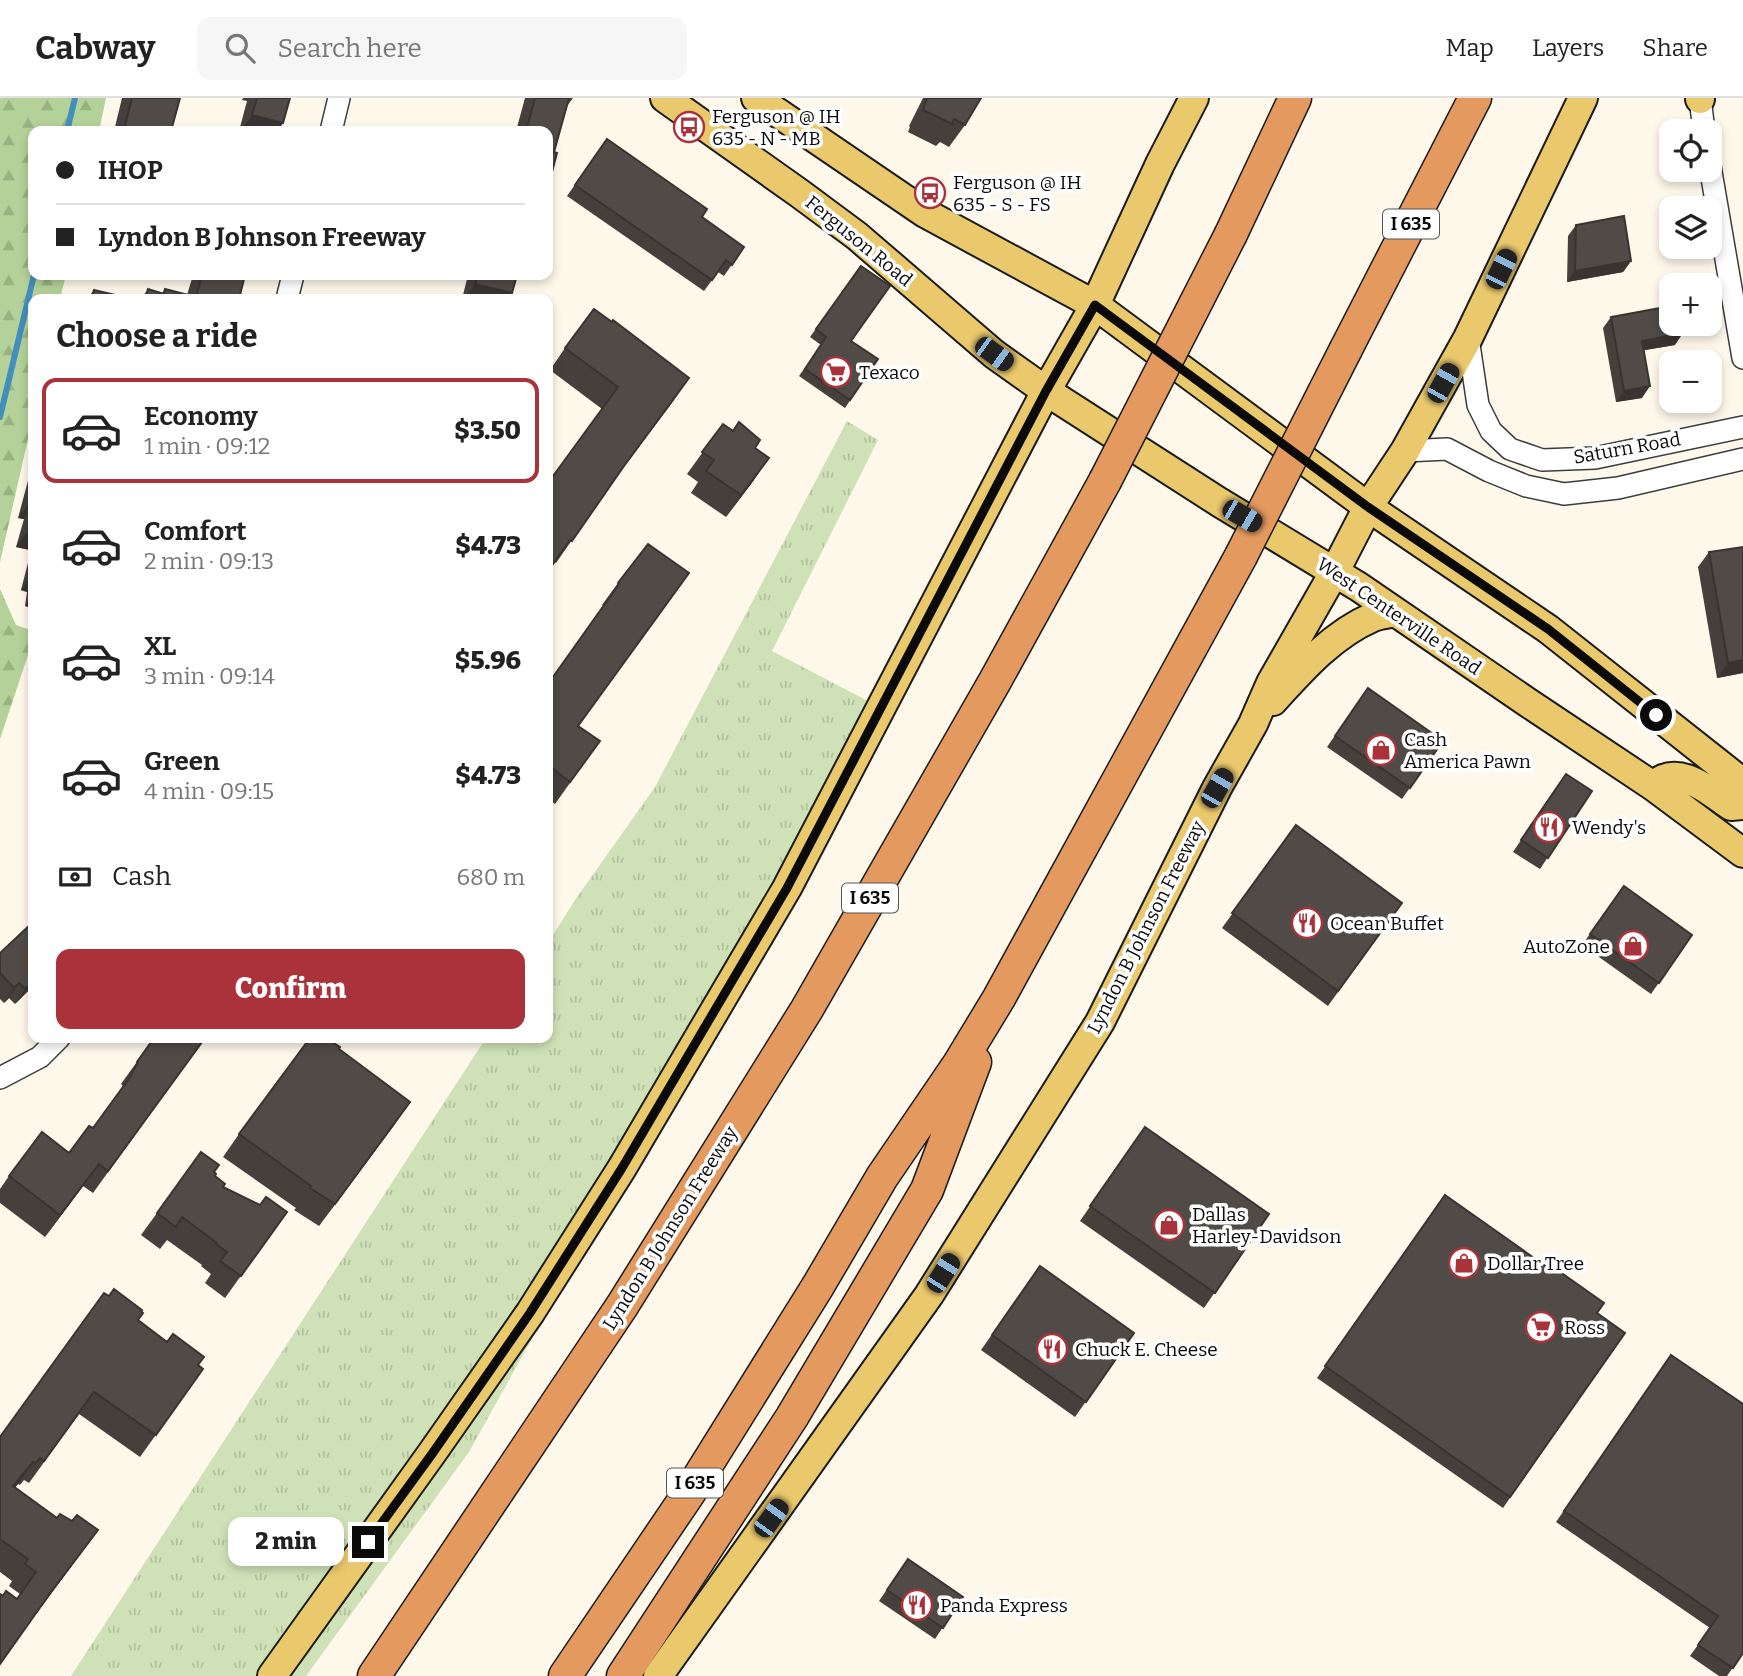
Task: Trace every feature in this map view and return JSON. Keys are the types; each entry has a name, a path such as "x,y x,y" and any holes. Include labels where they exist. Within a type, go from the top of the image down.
{"highway":[{"name":"Lyndon B Johnson Freeway","path":"374,1676 622,1306 807,1010 995,681 1105,481 1231,234 1295,98"},
{"name":"I 635","path":"565,1676 689,1493 818,1286 882,1177 959,1064 999,999 1241,556 1475,98"},
{"path":"624,1676 792,1417 927,1190 999,999"}],"main road":[{"name":"Ferguson Road","path":"665,98 857,236 994,354 1046,391"},
{"path":"756,98 925,213 1095,305 1368,507 1548,629 1743,783"},
{"path":"272,1676 530,1313 622,1168 787,888 1046,391 1095,305 1160,164 1194,98"},
{"name":"Lyndon B Johnson Freeway","path":"658,1676 929,1296 1100,1022 1217,788 1253,724 1271,683 1368,507 1405,451 1468,338 1583,98"},
{"name":"West Centerville Road","path":"1046,391 1219,502 1335,571 1653,786 1743,853"},
{"path":"1253,724 1306,666 1338,637 1374,617 1394,612"},
{"path":"1653,786 1666,777 1680,776 1731,806 1743,805"}],"street":[{"path":"332,126 339,98"},
{"path":"1700,98 1703,119"},
{"path":"1713,182 1743,358"},
{"name":"Saturn Road","path":"1468,338 1478,405 1490,431 1510,449 1542,460 1595,458 1743,427"},
{"name":"Saturn Road","path":"1405,451 1447,449 1489,471 1527,486 1564,494 1618,488 1743,459"},
{"path":"0,1078 40,1057 54,1043"}],"green space":[{"path":"0,98 106,98 100,126 28,126 28,280 65,280 61,294 28,294 28,439 0,562"},
{"path":"847,421 878,440 772,651 868,701 857,754 469,1452 306,1676 71,1676 483,1043 553,1043 553,935 655,787"},
{"path":"0,589 16,625 28,629 28,655 0,739"}],"building":[{"path":"132,98 180,98 172,126 125,126"},
{"path":"257,98 290,98 283,123 252,115"},
{"path":"535,98 569,98 554,152 557,153 553,168 553,126 527,126"},
{"path":"927,98 981,98 965,125 954,119 952,124 923,110"},
{"path":"607,139 707,209 702,217 744,247 732,265 726,260 712,280 575,185"},
{"path":"1624,216 1631,261 1575,271 1576,225"},
{"path":"861,266 890,286 851,341 878,359 850,400 805,369 826,337 816,329"},
{"path":"201,280 244,280 240,294 197,294"},
{"path":"476,280 516,280 512,293 475,284"},
{"path":"148,289 164,294 146,294"},
{"path":"165,289 184,294 164,294"},
{"path":"94,290 111,294 93,294"},
{"path":"1659,308 1659,336 1668,336 1642,341 1650,386 1624,391 1611,317"},
{"path":"594,309 612,322 613,320 689,378 553,564 553,476 618,387 565,348"},
{"path":"739,422 760,440 755,448 769,458 741,495 706,471 714,460 702,452 723,424 733,431"},
{"path":"648,544 689,573 578,726 600,741 570,782 553,769 553,677"},
{"path":"1743,547 1743,660 1728,663 1709,552"},
{"name":"Cash America Pawn","path":"1368,688 1443,741 1410,788 1335,736"},
{"name":"Wendy's","path":"1566,774 1592,791 1548,858 1521,840"},
{"name":"Ocean Buffet","path":"1296,825 1402,903 1338,991 1232,913"},
{"name":"AutoZone","path":"1624,886 1692,935 1659,983 1590,934"},
{"path":"28,927 28,986 25,989 19,983 14,988 0,973 0,953"},
{"path":"150,1043 201,1043 108,1171 99,1164 60,1215 9,1176 42,1132 69,1153 89,1126 93,1128 128,1080"},
{"path":"306,1043 334,1043 410,1102 335,1204 239,1134"},
{"name":"Dallas Harley-Davidson","path":"1145,1127 1269,1214 1215,1293 1090,1206"},
{"path":"201,1152 219,1165 214,1172 225,1184 223,1187 260,1205 266,1197 287,1212 241,1276 220,1261 227,1252 217,1243 182,1217 176,1227 157,1213"},
{"path":"1445,1195 1551,1270 1553,1267 1604,1303 1597,1313 1625,1333 1510,1497 1325,1366"},
{"name":"Chuck E. Cheese","path":"1040,1266 1134,1333 1086,1402 992,1335"},
{"path":"114,1289 142,1310 138,1320 167,1342 173,1334 204,1357 198,1365 203,1369 156,1435 94,1392 44,1461 40,1458 36,1463 33,1462 13,1486 57,1518 60,1514 72,1521 77,1515 98,1530 0,1664 0,1594 3,1596 6,1591 17,1599 36,1572 25,1564 28,1559 0,1539 0,1437 104,1293 109,1296"},
{"path":"1671,1355 1743,1404 1743,1653 1733,1668 1698,1645 1718,1616 1564,1511"},
{"name":"Panda Express","path":"908,1559 963,1597 943,1628 887,1590"}],"waterway":[{"path":"68,126 75,98"},
{"path":"29,294 33,280"},
{"path":"0,417 28,300"}],"place":[{"name":"Ferguson @ IH 635 - N - MB","path":"689,127"},
{"name":"Ferguson @ IH 635 - S - FS","path":"930,193"},
{"name":"Texaco","path":"836,372"},
{"name":"Cash America Pawn","path":"1381,750"},
{"name":"Wendy's","path":"1549,827"},
{"name":"Ocean Buffet","path":"1307,923"},
{"name":"AutoZone","path":"1633,946"},
{"name":"Dallas Harley-Davidson","path":"1169,1225"},
{"name":"Dollar Tree","path":"1464,1263"},
{"name":"Ross","path":"1541,1327"},
{"name":"Chuck E. Cheese","path":"1052,1349"},
{"name":"Panda Express","path":"917,1605"}],"route":[{"path":"368,1542 530,1313 622,1168 787,888 1046,391 1095,305 1368,507 1548,629 1656,715"}]}
